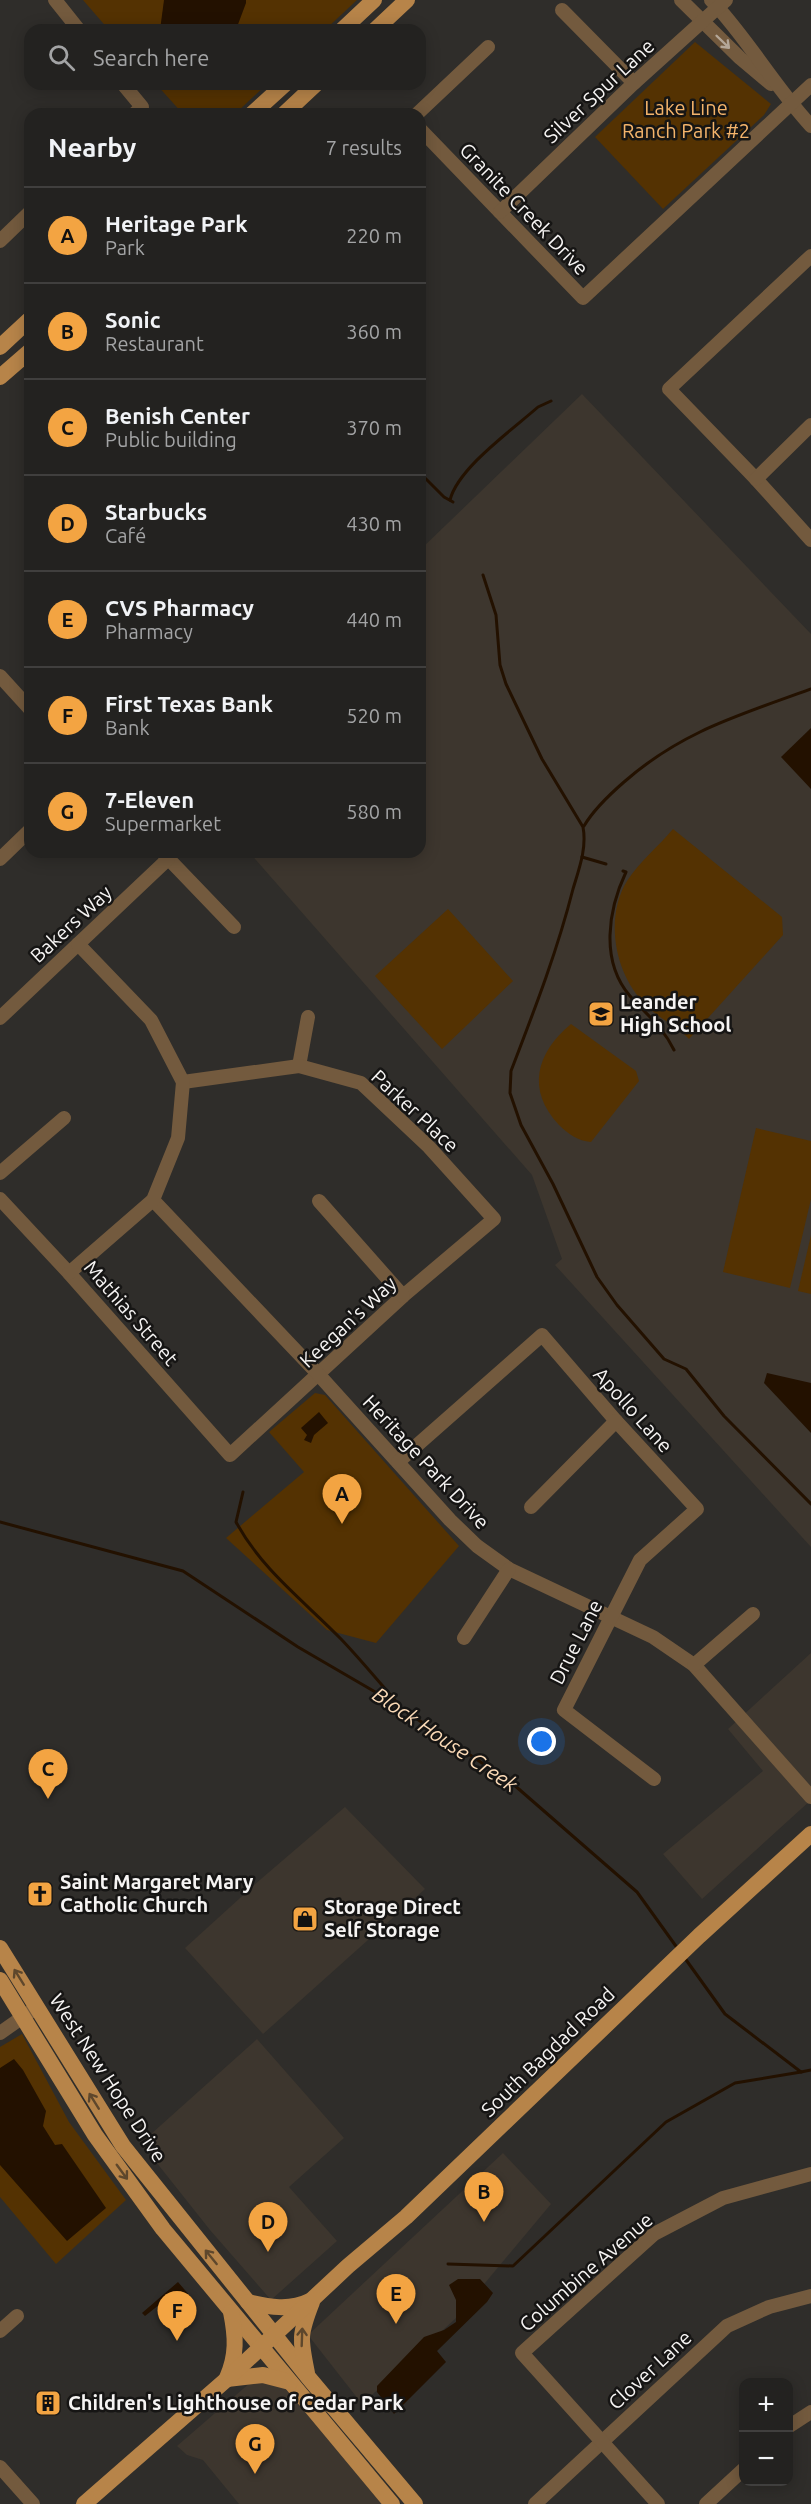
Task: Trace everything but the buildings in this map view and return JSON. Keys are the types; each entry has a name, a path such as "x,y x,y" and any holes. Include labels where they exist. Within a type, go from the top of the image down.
{"main road":[{"path":"348,24 374,0"},
{"path":"381,24 407,0"},
{"path":"259,108 278,90"},
{"path":"290,108 310,90"},
{"path":"0,347 24,325"},
{"path":"0,377 24,356"},
{"name":"South Bagdad Road","path":"84,2504 227,2379 434,2190 699,1936 811,1834"},
{"name":"West New Hope Drive","path":"0,1948 123,2146 274,2336 415,2504"},
{"name":"West New Hope Drive","path":"0,1980 94,2134 163,2229 392,2504"},
{"path":"248,2302 273,2308 300,2306 313,2299"},
{"path":"308,2377 300,2341 301,2329 313,2299"},
{"path":"231,2311 236,2340 234,2362 227,2379 263,2375 291,2382"},
{"path":"345,2447 363,2454 396,2491 404,2491"}],"street":[{"path":"681,0 740,58 786,98 811,126"},
{"path":"57,1 74,24"},
{"path":"718,3 786,98"},
{"name":"Silver Spur Lane","path":"500,212 634,83 703,22 718,3"},
{"path":"562,10 634,83"},
{"path":"423,108 488,47"},
{"name":"Granite Creek Drive","path":"426,135 583,298 786,98 811,85"},
{"path":"126,90 137,108"},
{"path":"0,241 24,218"},
{"path":"811,256 669,389 811,540"},
{"path":"756,479 811,425"},
{"path":"2,684 24,704"},
{"path":"0,859 24,836"},
{"name":"Bakers Way","path":"0,1018 78,944 163,858"},
{"path":"167,858 234,927"},
{"path":"69,1273 153,1200 178,1138 183,1082 151,1020 78,944"},
{"path":"299,1066 308,1017"},
{"name":"Parker Place","path":"183,1082 299,1066 361,1083 429,1147 494,1219"},
{"path":"0,1173 64,1118"},
{"name":"Mathias Street","path":"0,1199 69,1273 230,1455"},
{"name":"Heritage Park Drive","path":"153,1200 319,1375 450,1520 477,1546 509,1569 653,1637 694,1665 811,1797"},
{"path":"319,1201 403,1296"},
{"name":"Keegan's Way","path":"230,1455 403,1296 494,1219"},
{"name":"Apollo Lane","path":"398,1462 542,1335 616,1421 698,1509"},
{"path":"531,1507 616,1421"},
{"name":"Drue Lane","path":"654,1779 564,1710 640,1560 698,1509"},
{"path":"464,1638 509,1569"},
{"path":"694,1665 753,1614"},
{"path":"0,2033 37,2007"},
{"name":"Columbine Avenue","path":"601,2442 522,2353 654,2234 723,2198 811,2174"},
{"name":"Clover Lane","path":"535,2504 726,2326 769,2307 811,2296"},
{"path":"0,2331 17,2316"},
{"path":"793,2424 811,2412"},
{"path":"601,2442 658,2504"},
{"path":"0,2467 33,2504"},
{"path":"706,2504 739,2474"}],"shaded area":[{"path":"164,0 246,0 238,24 161,24"},
{"name":"Leander High School","path":"582,394 811,634 811,1547 555,1265 562,1259 532,1175 254,858 426,858 426,544"},
{"path":"811,728 811,789 781,757"},
{"path":"767,1373 811,1383 811,1433 764,1383"},
{"path":"319,1412 328,1423 314,1435 311,1443 304,1440 307,1435 301,1428"},
{"path":"811,1653 811,1800 702,1899 663,1854 763,1771 728,1729"},
{"name":"Storage Direct Self Storage","path":"345,1807 425,1889 263,2034 185,1948"},
{"path":"257,2039 344,2138 289,2187 337,2241 271,2300 210,2230 141,2143"},
{"path":"14,2059 23,2070 46,2111 43,2126 55,2145 62,2144 106,2208 67,2241 0,2165 0,2068"},
{"path":"503,2153 551,2204 455,2319 362,2404 308,2335"},
{"path":"458,2279 480,2279 493,2293 487,2302 437,2351 446,2362 394,2414 377,2392 377,2386 424,2337 444,2330 456,2322 456,2300 449,2285"},
{"path":"178,2282 190,2296 169,2297 145,2316 142,2313"},
{"path":"266,2380 285,2388 382,2504 239,2504 203,2460 187,2455 177,2446 251,2382"}],"green space":[{"path":"83,0 357,0 331,24 104,24"},
{"name":"Lake Line Ranch Park #2","path":"695,42 771,104 764,115 663,209 595,137"},
{"path":"161,90 261,90 241,108 178,108"},
{"path":"673,829 782,917 783,935 689,1039 651,1010 635,993 620,963 616,946 616,912 627,881"},
{"path":"448,909 513,981 442,1049 375,976"},
{"path":"571,1024 636,1071 639,1081 591,1142 574,1136 559,1125 542,1099 539,1085 543,1059 559,1035"},
{"path":"756,1128 811,1141 811,1199 790,1288 723,1272"},
{"path":"811,1235 811,1294 798,1291"},
{"path":"315,1393 325,1395 459,1546 376,1643 327,1630 226,1538 304,1472 269,1432"},
{"path":"22,2034 69,2122 126,2200 56,2264 0,2197 0,2047"}],"waterway":[{"path":"450,500 463,475 475,463 538,407 551,401"},
{"path":"426,479 444,497 453,502"},
{"path":"483,575 496,615 500,665 506,684 542,759 583,827 584,835 582,858 560,936 511,1071 510,1093 521,1125 553,1184 597,1277 617,1305 664,1359 686,1369 724,1416 811,1504"},
{"path":"584,826 597,808 624,782 668,750 736,716 811,689"},
{"path":"582,857 606,864"},
{"path":"623,871 626,872 611,919 610,935 614,967 620,982 630,996 659,1028 674,1050"},
{"path":"243,1492 236,1522 246,1539 271,1570 341,1639 399,1705"},
{"name":"Block House Creek","path":"0,1522 183,1571 298,1647 389,1700 513,1784 637,1892 678,1949"},
{"name":"Block House Creek","path":"684,1957 725,2014 801,2072 811,2070"},
{"path":"448,2264 513,2266 666,2122 735,2083 801,2072"}],"place":[{"name":"Leander High School","path":"601,1014"},
{"name":"Heritage Park","path":"342,1524"},
{"name":"Benish Center","path":"48,1799"},
{"name":"Saint Margaret Mary Catholic Church","path":"40,1894"},
{"name":"Storage Direct Self Storage","path":"305,1919"},
{"name":"Sonic","path":"484,2222"},
{"name":"Starbucks","path":"268,2252"},
{"name":"CVS Pharmacy","path":"396,2324"},
{"name":"First Texas Bank","path":"177,2341"},
{"name":"Children's Lighthouse of Cedar Park","path":"48,2403"},
{"name":"7-Eleven","path":"255,2474"}]}
